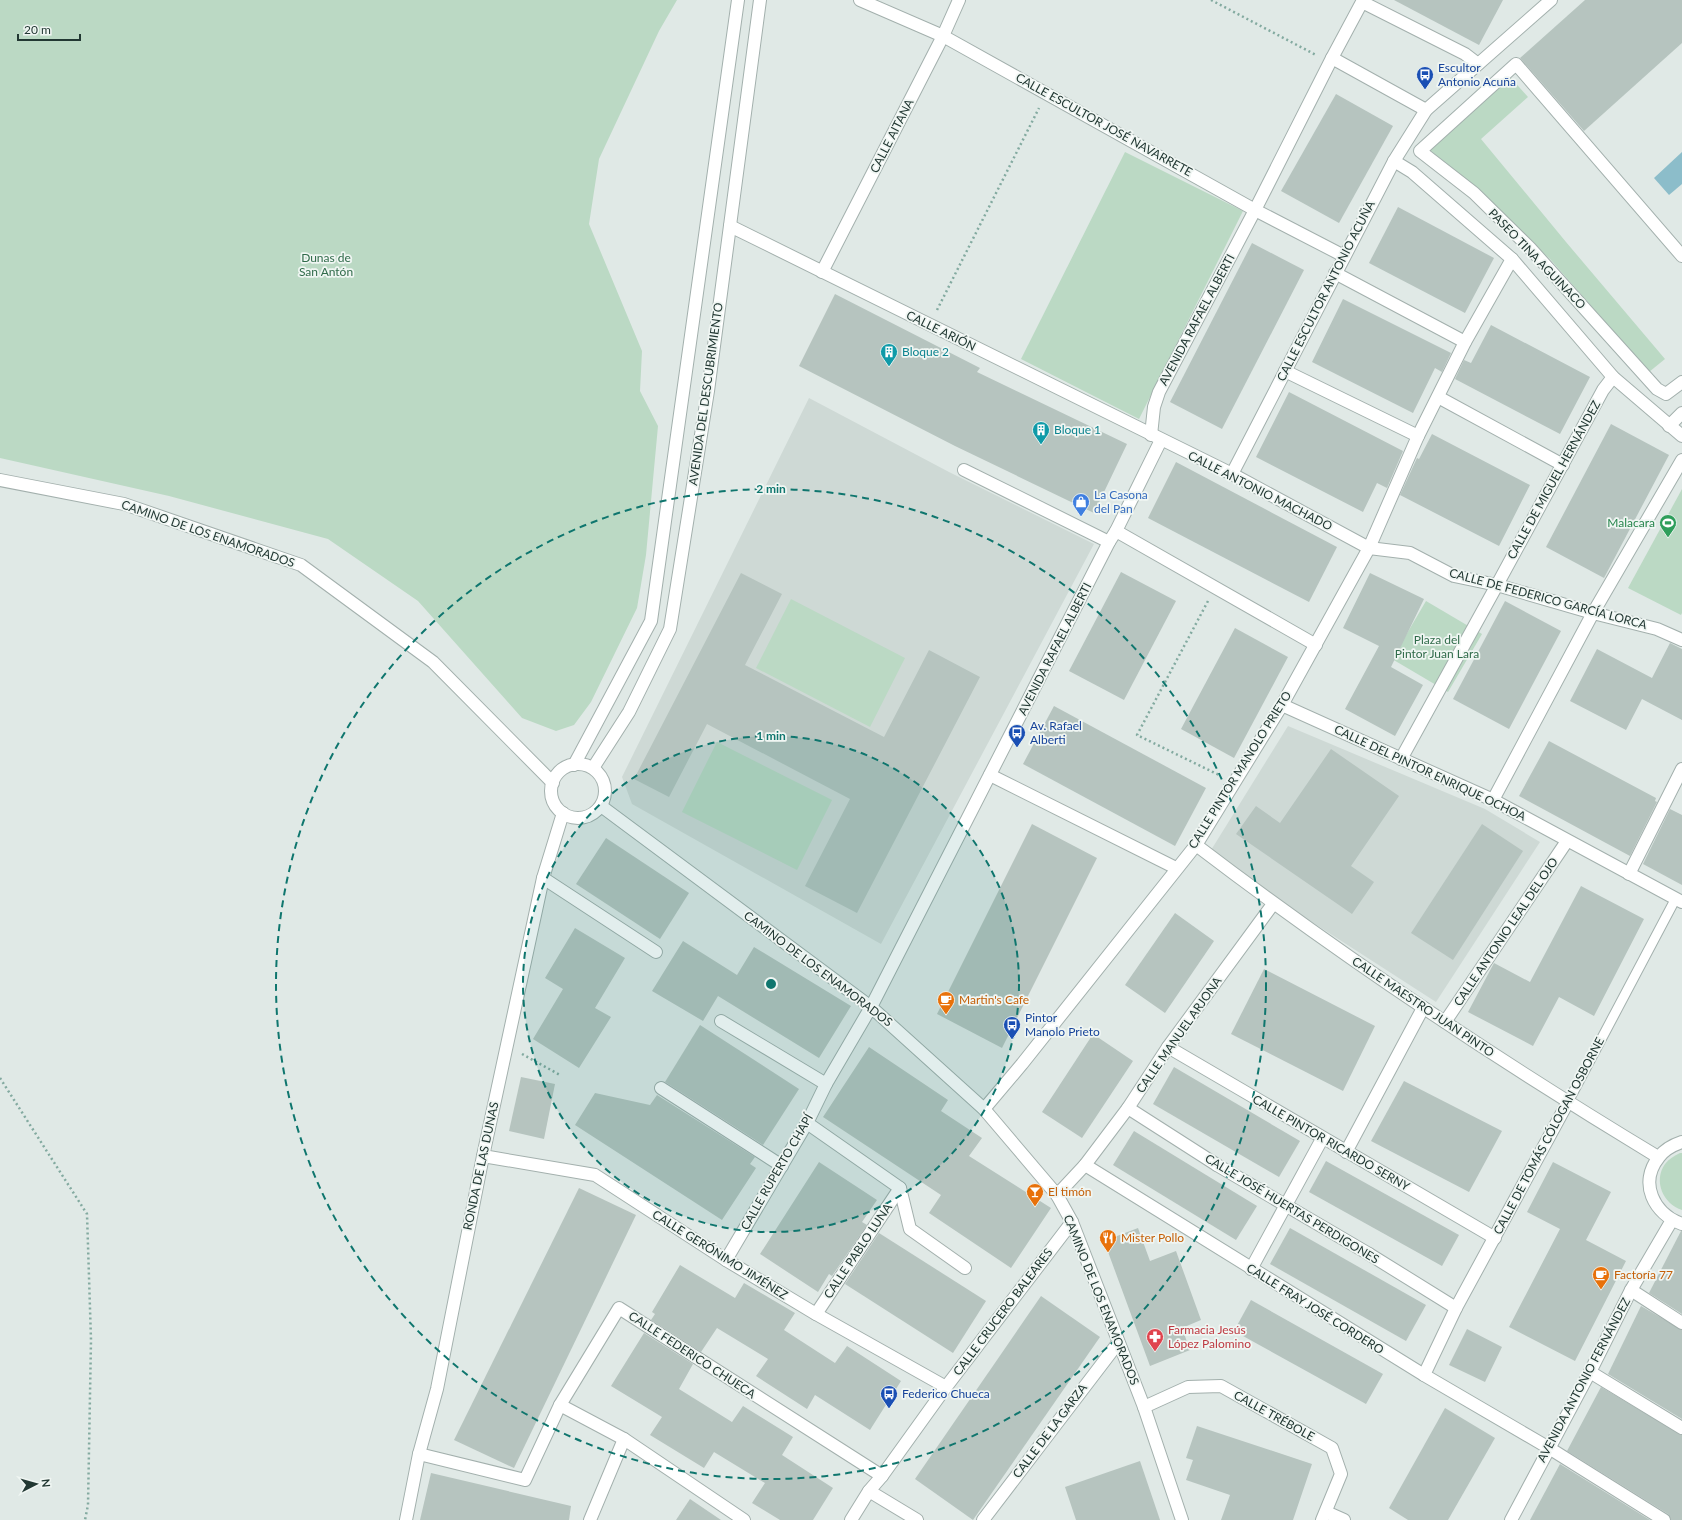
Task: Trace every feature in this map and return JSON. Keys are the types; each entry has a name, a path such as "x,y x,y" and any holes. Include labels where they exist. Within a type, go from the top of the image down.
{"street":[{"name":"AVENIDA DEL DESCUBRIMIENTO","path":"574,765 651,621 738,0"},
{"name":"AVENIDA DEL DESCUBRIMIENTO","path":"593,768 628,712 670,629 708,391 760,0"},
{"name":"CALLE ESCULTOR JOSÉ NAVARRETE","path":"860,0 944,36 1255,210 1344,256"},
{"name":"CALLE AITANA","path":"822,272 944,36 959,0"},
{"name":"CALLE ESCULTOR ANTONIO ACUÑA","path":"1232,474 1394,161 1426,110 1478,64 1539,4 1552,0"},
{"path":"1361,1 1465,54 1478,64"},
{"name":"AVENIDA RAFAEL ALBERTI","path":"871,1007 1116,531 1156,438 1154,407 1159,392 1255,210 1361,1"},
{"path":"1332,58 1426,110"},
{"name":"PASEO TINA AGUINACO","path":"1682,256 1516,64 1420,151 1474,193 1530,248 1657,389 1666,394 1682,382"},
{"path":"1394,161 1412,172 1512,260 1613,377 1682,436"},
{"name":"CALLE ARIÓN","path":"730,226 1156,438"},
{"name":"CALLE PINTOR MANOLO PRIETO","path":"984,1109 1022,1064 1176,868 1196,845 1282,705 1316,645 1368,548 1418,436 1465,342 1512,260"},
{"path":"1335,273 1465,342"},
{"path":"1285,371 1418,436"},
{"name":"CALLE DE MIGUEL HERNÁNDEZ","path":"1401,759 1603,390 1613,377"},
{"path":"1438,396 1562,465"},
{"path":"1669,426 1682,413"},
{"name":"CALLE ANTONIO MACHADO","path":"1156,438 1232,474 1368,548"},
{"path":"1493,800 1593,613 1682,460"},
{"path":"964,470 1109,542"},
{"name":"CAMINO DE LOS ENAMORADOS","path":"0,480 124,504 301,565 433,662 553,783"},
{"path":"1116,531 1316,645"},
{"name":"CALLE DE FEDERICO GARCÍA LORCA","path":"1368,548 1410,553 1454,576 1497,585 1593,613 1658,629 1682,640"},
{"name":"CALLE DEL PINTOR ENRIQUE OCHOA","path":"1282,705 1493,800 1679,900"},
{"path":"574,765 584,765 593,768 603,781 605,790 601,806 595,813 579,819 563,813 553,800 552,791 553,783 561,771 574,765"},
{"path":"1629,874 1682,769"},
{"path":"990,775 1176,868"},
{"name":"CAMINO DE LOS ENAMORADOS","path":"601,806 871,1007 984,1109 1058,1196 1072,1222 1144,1407 1182,1520"},
{"name":"RONDA DE LAS DUNAS","path":"406,1520 419,1454 437,1389 506,1047 544,878 563,813"},
{"name":"CALLE ANTONIO LEAL DEL OJO","path":"1445,1022 1568,841"},
{"name":"CALLE MAESTRO JUAN PINTO","path":"1196,845 1273,904 1424,1008 1568,1102 1658,1157"},
{"path":"544,878 656,952"},
{"name":"CALLE MANUEL ARJONA","path":"1058,1196 1085,1165 1128,1108 1168,1047 1273,904"},
{"name":"CALLE RUPERTO CHAPÍ","path":"726,1260 807,1123 826,1084 871,1007"},
{"path":"1346,1152 1424,1008"},
{"path":"721,1021 826,1084"},
{"name":"CALLE PINTOR RICARDO SERNY","path":"1168,1047 1322,1139 1495,1238"},
{"path":"661,1088 782,1166"},
{"name":"CALLE DE TOMÁS CÓLOGAN OSBORNE","path":"1424,1375 1456,1308 1568,1102"},
{"name":"CALLE JOSÉ HUERTAS PERDIGONES","path":"1128,1108 1217,1165 1369,1254 1456,1308"},
{"path":"807,1123 900,1188 910,1229 965,1268"},
{"path":"1251,1269 1322,1139"},
{"path":"1677,1222 1660,1211 1652,1199 1649,1184 1651,1170 1658,1157 1669,1147 1682,1142"},
{"name":"CALLE GERÓNIMO JIMÉNEZ","path":"483,1156 595,1175 726,1260 816,1314 946,1387"},
{"name":"CALLE FRAY JOSÉ CORDERO","path":"1085,1165 1251,1269 1424,1375 1549,1448 1664,1520"},
{"name":"CALLE PABLO LUNA","path":"816,1314 900,1188"},
{"name":"CALLE CRUCERO BALEARES","path":"852,1520 869,1491 882,1476 946,1387 1072,1222"},
{"name":"AVENIDA ANTONIO FERNÁNDEZ","path":"1511,1520 1590,1372 1631,1290 1677,1222"},
{"path":"1631,1290 1682,1323"},
{"name":"CALLE FEDERICO CHUECA","path":"419,1454 525,1480 560,1405 619,1308 882,1476"},
{"name":"CALLE DE LA GARZA","path":"983,1520 1118,1343"},
{"path":"1590,1372 1682,1428"},
{"name":"CALLE TRÉBOLE","path":"1144,1407 1188,1387 1221,1386 1332,1448 1341,1474 1324,1516"},
{"path":"560,1405 624,1439 744,1520"},
{"path":"590,1520 624,1439"},
{"path":"869,1491 917,1520"},
{"path":"1324,1516 1344,1520"}],"lane":[{"name":"CALLE DE TOMÁS CÓLOGAN OSBORNE","path":"1568,1102 1679,900"}],"path":[{"path":"1211,0 1318,56 1332,58"},
{"path":"929,325 1046,93"},
{"path":"1215,588 1137,736 1234,782"},
{"path":"506,1047 527,1056 560,1075"},
{"path":"0,1078 87,1214 91,1340 88,1505 85,1520"}],"shaded area":[{"path":"809,398 949,472 1094,544 881,944 632,804 622,777"},
{"path":"1288,726 1485,809 1540,842 1436,1002 1208,855"}],"green space":[{"name":"Dunas de San Antón","path":"0,0 677,0 659,31 599,159 589,224 642,351 640,391 658,426 646,555 637,608 591,702 574,725 556,731 522,718 418,601 328,539 169,496 0,458"},
{"path":"1509,76 1528,97 1481,139 1665,359 1649,372 1550,259 1429,149"},
{"path":"1125,152 1243,211 1139,419 1021,359"},
{"name":"Malacara","path":"1682,489 1682,613 1681,615 1628,588"},
{"path":"791,599 905,658 870,727 756,668"},
{"name":"Plaza del Pintor Juan Lara","path":"1426,601 1482,634 1448,692 1392,659"},
{"path":"717,742 832,800 797,870 682,812"},
{"path":"1682,1153 1682,1210 1670,1203 1665,1197 1660,1184 1660,1178 1665,1164"}],"water":[{"path":"1682,152 1682,184 1669,195 1654,178"}],"building":[{"path":"1394,0 1503,0 1479,45"},
{"path":"1585,0 1682,0 1682,43 1584,131 1520,58"},
{"path":"1336,94 1393,126 1339,223 1281,191"},
{"path":"1398,207 1494,258 1465,313 1369,263"},
{"path":"1252,243 1304,270 1222,429 1170,402"},
{"path":"835,294 980,368 977,372 1127,444 1094,513 955,446 799,366"},
{"path":"1343,299 1451,353 1442,372 1435,368 1413,413 1312,362"},
{"path":"1491,325 1590,377 1560,434 1455,379 1464,360 1471,363"},
{"path":"1289,392 1403,451 1387,488 1377,483 1363,512 1256,457"},
{"path":"1611,424 1669,455 1604,578 1546,547"},
{"path":"1432,434 1530,485 1499,546 1400,495 1417,458 1419,459"},
{"path":"1176,462 1337,547 1309,602 1148,518"},
{"path":"1121,572 1176,601 1124,700 1069,671"},
{"path":"741,573 782,594 745,665 884,737 929,650 980,677 857,913 805,886 850,799 707,724 669,797 634,779"},
{"path":"1370,573 1424,599 1391,667 1423,685 1395,736 1345,709 1379,646 1343,628"},
{"path":"1505,601 1561,631 1509,729 1453,699"},
{"path":"1235,628 1288,657 1234,758 1181,729"},
{"path":"1670,643 1682,649 1682,720 1642,699 1626,730 1570,701 1597,649 1652,678"},
{"path":"1054,706 1206,788 1175,846 1023,764"},
{"path":"1549,741 1656,798 1655,801 1657,802 1630,856 1519,796"},
{"path":"1331,749 1399,796 1351,866 1374,882 1352,914 1236,834 1256,806 1280,823"},
{"path":"1670,809 1682,815 1682,885 1643,864"},
{"path":"1032,824 1097,858 1002,1048 937,1014"},
{"path":"1482,824 1523,851 1453,960 1411,933"},
{"path":"606,838 689,893 660,939 576,884"},
{"path":"1581,886 1644,919 1594,1016 1559,997 1533,1046 1468,1012 1494,963 1530,982"},
{"path":"1175,913 1214,941 1165,1013 1125,985"},
{"path":"575,928 625,958 595,1008 611,1017 579,1068 533,1039 563,989 545,978"},
{"path":"683,941 737,975 754,947 851,1006 819,1058 718,996 703,1021 652,991"},
{"path":"1264,969 1375,1026 1343,1091 1231,1034"},
{"path":"700,1025 799,1089 763,1145 665,1082"},
{"path":"1093,1034 1133,1061 1082,1138 1042,1112"},
{"path":"869,1047 948,1100 941,1111 982,1138 969,1156 1051,1208 1011,1268 929,1213 941,1195 823,1117"},
{"path":"1174,1067 1300,1141 1279,1177 1153,1104"},
{"path":"521,1077 555,1084 544,1139 509,1131"},
{"path":"1404,1081 1502,1131 1469,1192 1371,1141"},
{"path":"595,1093 650,1105 657,1095 755,1157 750,1164 756,1168 722,1220 575,1125"},
{"path":"1134,1131 1257,1206 1236,1240 1113,1165"},
{"path":"1326,1161 1459,1235 1442,1266 1309,1192"},
{"path":"819,1162 877,1200 862,1222 867,1225 832,1276 829,1274 818,1292 760,1254"},
{"path":"1553,1162 1611,1192 1586,1240 1626,1261 1575,1361 1509,1327 1560,1229 1527,1212"},
{"path":"579,1188 636,1215 514,1468 454,1440"},
{"path":"1138,1228 1150,1261 1176,1251 1201,1320 1182,1328 1190,1350 1150,1366 1104,1241"},
{"path":"1290,1228 1426,1305 1406,1341 1270,1264"},
{"path":"1682,1231 1682,1314 1649,1293"},
{"path":"879,1233 986,1301 953,1353 845,1284"},
{"path":"680,1265 735,1298 744,1283 795,1313 784,1330 835,1363 847,1346 901,1381 870,1430 815,1395 807,1409 756,1376 768,1359 717,1328 701,1352 651,1320 655,1314 652,1312"},
{"path":"1041,1296 1100,1337 973,1520 915,1479"},
{"path":"1251,1300 1383,1374 1366,1404 1234,1331"},
{"path":"1641,1306 1682,1330 1682,1419 1608,1374"},
{"path":"1467,1329 1502,1347 1485,1382 1449,1365"},
{"path":"644,1333 693,1364 679,1389 732,1422 743,1406 793,1437 782,1455 833,1488 813,1520 780,1520 752,1503 765,1483 714,1452 704,1468 650,1435 662,1417 611,1386"},
{"path":"1601,1387 1682,1435 1682,1520 1671,1520 1668,1514 1567,1451"},
{"path":"1445,1408 1495,1438 1448,1520 1408,1520 1389,1508"},
{"path":"1197,1426 1312,1464 1293,1520 1221,1520 1230,1495 1186,1480 1193,1460 1186,1458"},
{"path":"1140,1461 1160,1520 1076,1520 1065,1487"},
{"path":"1560,1464 1650,1520 1530,1520"},
{"path":"431,1473 571,1506 569,1520 420,1520"},
{"path":"690,1499 721,1520 676,1520"}],"place":[{"name":"Escultor Antonio Acuña","path":"1425,90"},
{"name":"Bloque 2","path":"889,367"},
{"name":"Bloque 1","path":"1041,445"},
{"name":"La Casona del Pan","path":"1081,517"},
{"name":"Malacara","path":"1668,538"},
{"name":"Av. Rafael Alberti","path":"1017,748"},
{"name":"Martin's Cafe","path":"946,1015"},
{"name":"Pintor Manolo Prieto","path":"1012,1040"},
{"name":"El timón","path":"1035,1207"},
{"name":"Mister Pollo","path":"1108,1253"},
{"name":"Factoría 77","path":"1601,1290"},
{"name":"Farmacia Jesús López Palomino","path":"1155,1352"},
{"name":"Federico Chueca","path":"889,1409"}]}
